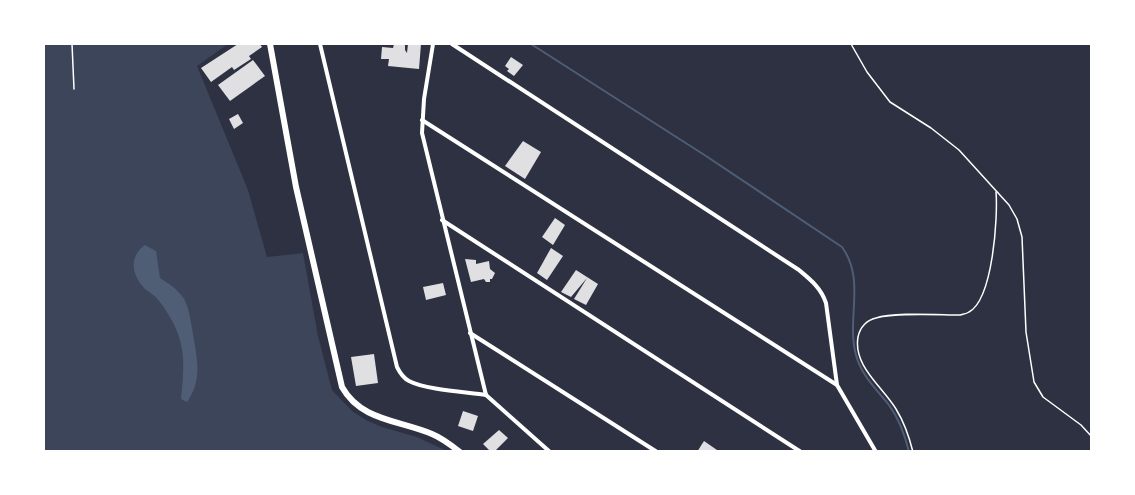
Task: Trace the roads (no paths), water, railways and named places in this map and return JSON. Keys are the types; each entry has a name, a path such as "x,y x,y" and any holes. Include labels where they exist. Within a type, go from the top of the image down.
{"main road":[{"path":"270,44 296,187 342,387 347,396 367,412 381,419 433,435 460,452"}],"street":[{"path":"320,44 397,367 401,375 410,382 486,395 550,452"},
{"path":"433,44 422,120 425,147 486,395"},
{"path":"452,44 799,270 812,281 822,291 826,303 837,385 876,452"},
{"path":"422,120 837,385"},
{"path":"442,220 783,438 801,452"},
{"path":"470,333 657,452"}],"waterway":[{"path":"531,44 706,156 842,247 853,273 853,328 858,362 865,376 896,416 909,452"}]}
